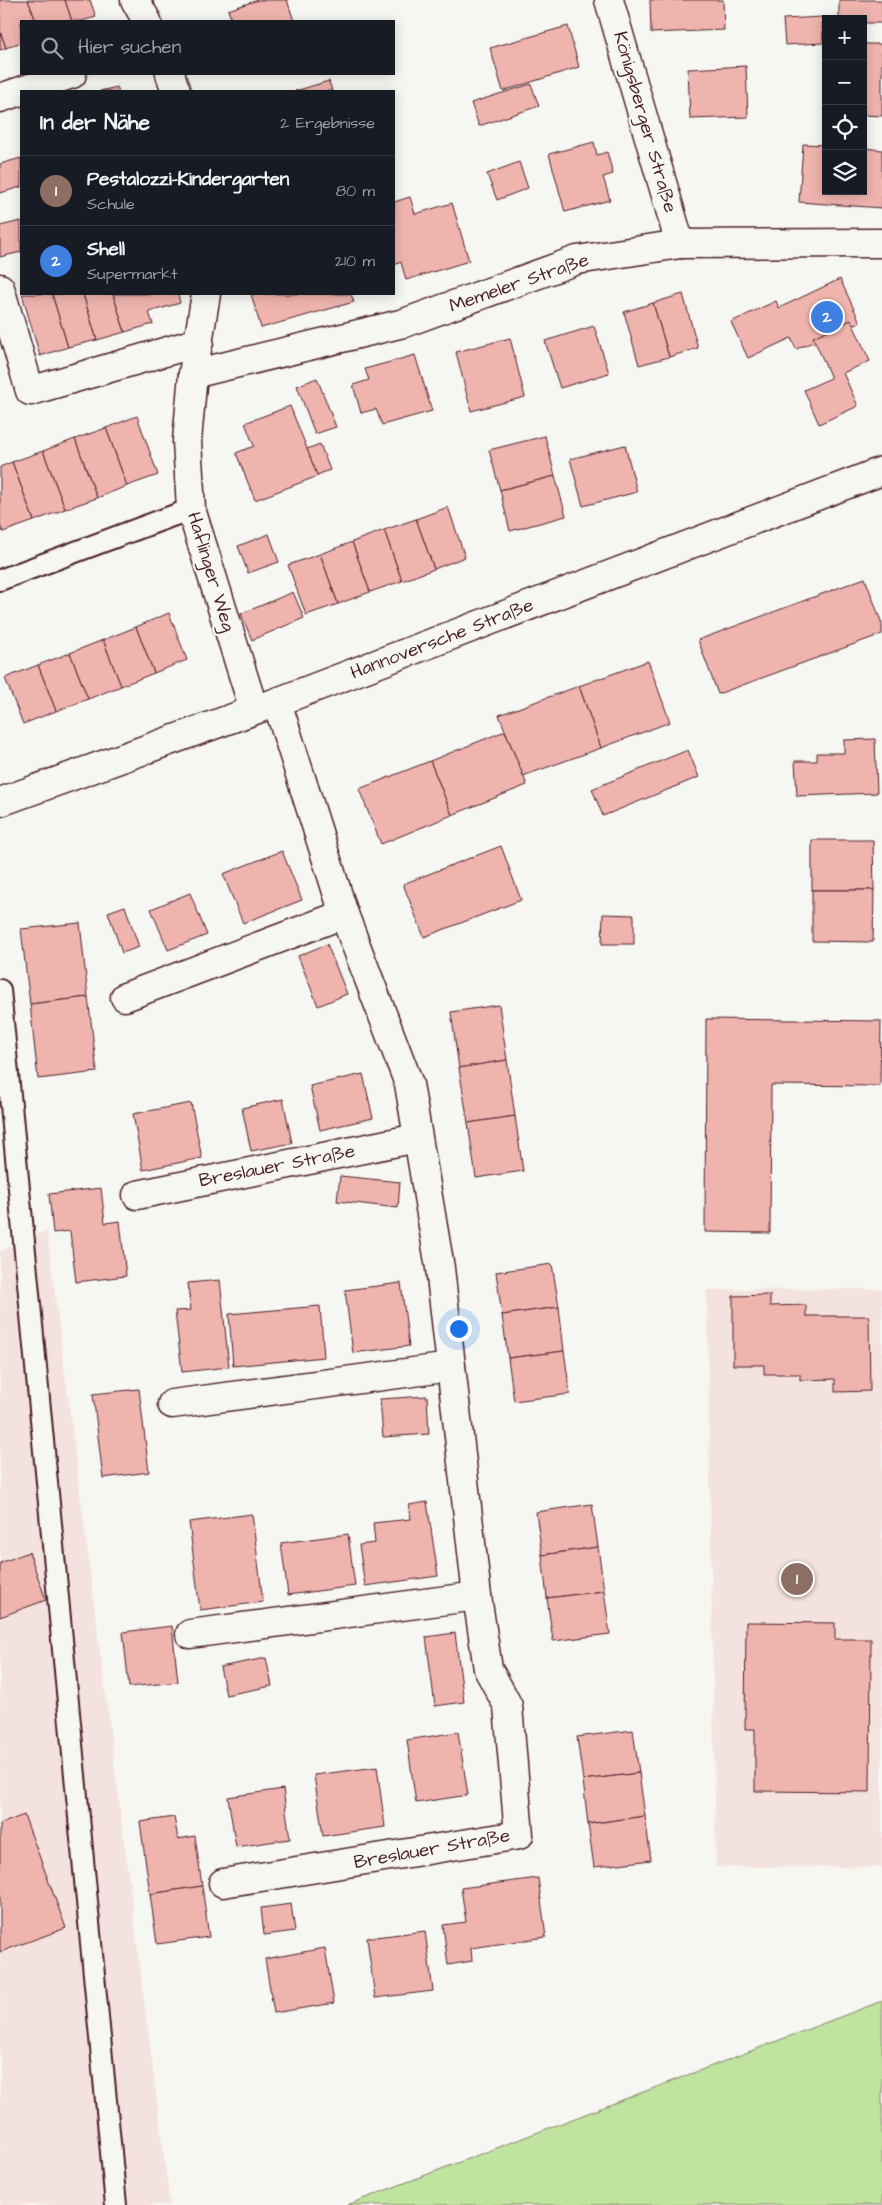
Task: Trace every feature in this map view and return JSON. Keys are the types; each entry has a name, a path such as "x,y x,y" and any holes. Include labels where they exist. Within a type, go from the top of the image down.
{"street":[{"path":"135,0 146,20"},
{"name":"Königsberger Straße","path":"609,0 680,244"},
{"path":"24,90 69,75"},
{"path":"170,75 176,90"},
{"path":"0,98 20,91"},
{"name":"Memeler Straße","path":"194,374 404,323 577,260 680,244 882,243"},
{"path":"0,288 30,391 199,342"},
{"name":"Haflinger Weg","path":"206,295 194,374 187,441 191,509 265,706"},
{"name":"Hannoversche Straße","path":"0,802 265,706 882,471"},
{"name":"Breslauer Straße","path":"223,1884 519,1835 508,1706 488,1669 477,1596 440,1268 409,1084 265,706"},
{"path":"125,997 344,914"},
{"name":"Breslauer Straße","path":"137,1195 417,1138"},
{"path":"172,1404 451,1367"},
{"path":"190,1634 477,1596"}],"lane":[{"path":"0,580 191,509"},
{"path":"0,990 116,2205"}],"shaded area":[{"path":"47,1231 170,2205 0,2205 0,1251"},
{"path":"882,1289 882,1867 716,1867 707,1290"}],"green space":[{"path":"882,2001 882,2205 347,2205"}],"building":[{"path":"0,0 28,0 36,20 20,20 20,42 6,48 0,31"},
{"path":"28,0 65,0 72,20 36,20"},
{"path":"65,0 90,0 96,17 86,20 72,20"},
{"path":"258,0 287,0 294,20 232,20 228,10"},
{"path":"650,0 723,0 724,30 651,33"},
{"path":"839,0 882,0 882,23 867,23 867,15 839,15"},
{"path":"822,17 822,43 785,45 783,19"},
{"path":"568,26 579,67 503,91 490,48"},
{"path":"0,31 6,48 0,50"},
{"path":"867,44 882,44 882,116 867,115"},
{"path":"746,66 748,117 690,119 688,69"},
{"path":"329,81 332,90 298,90"},
{"path":"531,84 539,106 479,126 471,103"},
{"path":"117,87 118,90 104,90"},
{"path":"594,142 597,155 607,152 613,174 603,177 610,200 565,212 549,154"},
{"path":"803,144 822,145 822,195 867,195 867,148 882,150 882,208 799,202"},
{"path":"20,158 20,187 0,193 0,164"},
{"path":"519,162 528,188 497,200 487,174"},
{"path":"410,197 415,214 452,203 469,261 406,280 401,262 395,265 395,202"},
{"path":"20,221 20,252 0,257 0,226"},
{"path":"840,279 860,322 814,344 813,342 796,349 791,338 748,358 731,322 776,301 779,308"},
{"path":"683,294 698,348 669,357 653,303"},
{"path":"22,295 52,295 68,347 40,356"},
{"path":"52,295 83,295 97,340 68,347"},
{"path":"83,295 113,295 125,332 97,340"},
{"path":"113,295 178,295 180,303 149,312 153,324 125,332"},
{"path":"251,295 351,295 354,302 261,328"},
{"path":"653,303 669,357 639,365 624,312"},
{"path":"851,320 870,361 843,373 858,406 819,424 804,390 831,378 813,337"},
{"path":"594,326 609,373 560,388 545,341"},
{"path":"510,338 525,397 471,411 456,352"},
{"path":"415,355 432,411 382,425 376,409 361,413 353,385 369,380 365,369"},
{"path":"317,378 336,427 315,434 297,386"},
{"path":"290,406 318,476 255,500 236,453 254,446 245,423"},
{"path":"137,416 158,475 127,486 106,428"},
{"path":"106,428 127,486 97,498 75,439"},
{"path":"545,436 555,476 500,490 489,450"},
{"path":"75,439 97,498 65,509 43,451"},
{"path":"320,444 330,470 317,475 307,449"},
{"path":"625,445 637,492 583,506 570,459"},
{"path":"43,451 65,509 34,521 12,462"},
{"path":"12,462 34,521 3,532 0,525 0,467"},
{"path":"555,476 566,516 510,531 500,490"},
{"path":"448,507 465,557 434,569 416,519"},
{"path":"416,519 434,569 402,581 384,530"},
{"path":"384,530 402,581 370,592 352,542"},
{"path":"269,534 279,562 248,573 238,546"},
{"path":"352,542 370,592 338,604 320,554"},
{"path":"320,554 338,604 306,615 288,565"},
{"path":"865,578 882,624 882,634 718,694 698,640"},
{"path":"293,592 304,618 252,640 241,614"},
{"path":"169,613 187,660 154,673 136,627"},
{"path":"136,627 154,673 121,686 103,640"},
{"path":"103,640 121,686 88,699 70,653"},
{"path":"70,653 88,699 56,711 38,665"},
{"path":"648,661 670,722 601,748 579,686"},
{"path":"38,665 56,711 23,724 5,678"},
{"path":"579,686 601,748 523,776 499,715"},
{"path":"505,731 527,785 452,815 430,761"},
{"path":"875,739 877,793 797,796 795,761 817,761 817,753 844,753 844,740"},
{"path":"688,750 699,777 603,816 592,789"},
{"path":"430,761 452,815 381,844 359,789"},
{"path":"812,840 873,840 874,890 812,890"},
{"path":"501,846 521,900 424,937 403,884"},
{"path":"282,851 302,900 243,923 223,874"},
{"path":"812,890 874,890 873,942 812,941"},
{"path":"190,893 207,935 168,950 151,909"},
{"path":"125,906 139,947 122,953 108,912"},
{"path":"603,914 634,915 634,944 602,944"},
{"path":"80,923 88,997 30,1004 21,929"},
{"path":"327,944 347,994 318,1006 298,956"},
{"path":"88,997 97,1072 38,1079 30,1004"},
{"path":"499,1005 507,1060 459,1068 451,1012"},
{"path":"706,1019 881,1021 880,1086 771,1085 770,1233 705,1232"},
{"path":"507,1060 515,1116 468,1123 459,1068"},
{"path":"363,1074 373,1118 320,1130 310,1086"},
{"path":"283,1099 292,1143 251,1151 242,1108"},
{"path":"191,1103 202,1158 143,1170 133,1114"},
{"path":"515,1116 523,1171 476,1178 468,1123"},
{"path":"340,1176 400,1182 398,1208 337,1201"},
{"path":"101,1188 105,1223 120,1221 126,1276 76,1282 70,1231 53,1233 49,1194"},
{"path":"552,1264 559,1307 502,1315 496,1272"},
{"path":"220,1280 229,1367 182,1372 175,1311 191,1310 188,1283"},
{"path":"401,1283 409,1346 353,1353 345,1290"},
{"path":"770,1295 770,1306 806,1305 806,1316 869,1316 870,1391 835,1392 835,1379 800,1380 800,1374 764,1374 764,1365 733,1365 733,1296"},
{"path":"320,1306 324,1357 233,1366 229,1314"},
{"path":"559,1307 564,1351 508,1358 502,1315"},
{"path":"564,1351 570,1394 514,1401 508,1358"},
{"path":"139,1389 149,1472 103,1478 93,1394"},
{"path":"427,1396 429,1434 383,1437 380,1399"},
{"path":"427,1502 438,1576 365,1586 359,1545 375,1543 373,1523 411,1519 409,1505"},
{"path":"592,1504 598,1547 542,1555 536,1512"},
{"path":"252,1514 263,1602 200,1610 189,1522"},
{"path":"348,1534 355,1586 288,1595 281,1543"},
{"path":"598,1547 604,1591 547,1598 542,1555"},
{"path":"29,1552 46,1600 0,1617 0,1563"},
{"path":"604,1591 610,1634 553,1641 547,1598"},
{"path":"746,1622 835,1623 835,1639 871,1639 870,1792 755,1791 755,1729 745,1729"},
{"path":"172,1626 178,1682 129,1687 123,1632"},
{"path":"455,1633 464,1702 435,1706 426,1637"},
{"path":"266,1658 272,1686 226,1695 220,1667"},
{"path":"633,1730 639,1773 583,1780 577,1737"},
{"path":"458,1732 468,1795 416,1803 407,1740"},
{"path":"377,1767 385,1827 323,1836 314,1775"},
{"path":"639,1773 645,1816 588,1824 583,1780"},
{"path":"283,1789 290,1839 236,1847 228,1797"},
{"path":"24,1815 66,1928 0,1952 0,1824"},
{"path":"645,1816 651,1860 594,1867 588,1824"},
{"path":"174,1817 178,1839 195,1836 202,1886 150,1894 140,1822"},
{"path":"538,1878 546,1937 471,1948 472,1961 448,1965 443,1925 466,1922 461,1888"},
{"path":"202,1886 209,1937 157,1944 150,1894"},
{"path":"291,1904 295,1931 264,1935 261,1908"},
{"path":"425,1931 433,1991 375,1998 367,1938"},
{"path":"325,1948 334,2003 274,2013 265,1959"}],"place":[{"name":"Shell","path":"827,317"},
{"name":"Pestalozzi-Kindergarten","path":"797,1579"}]}
